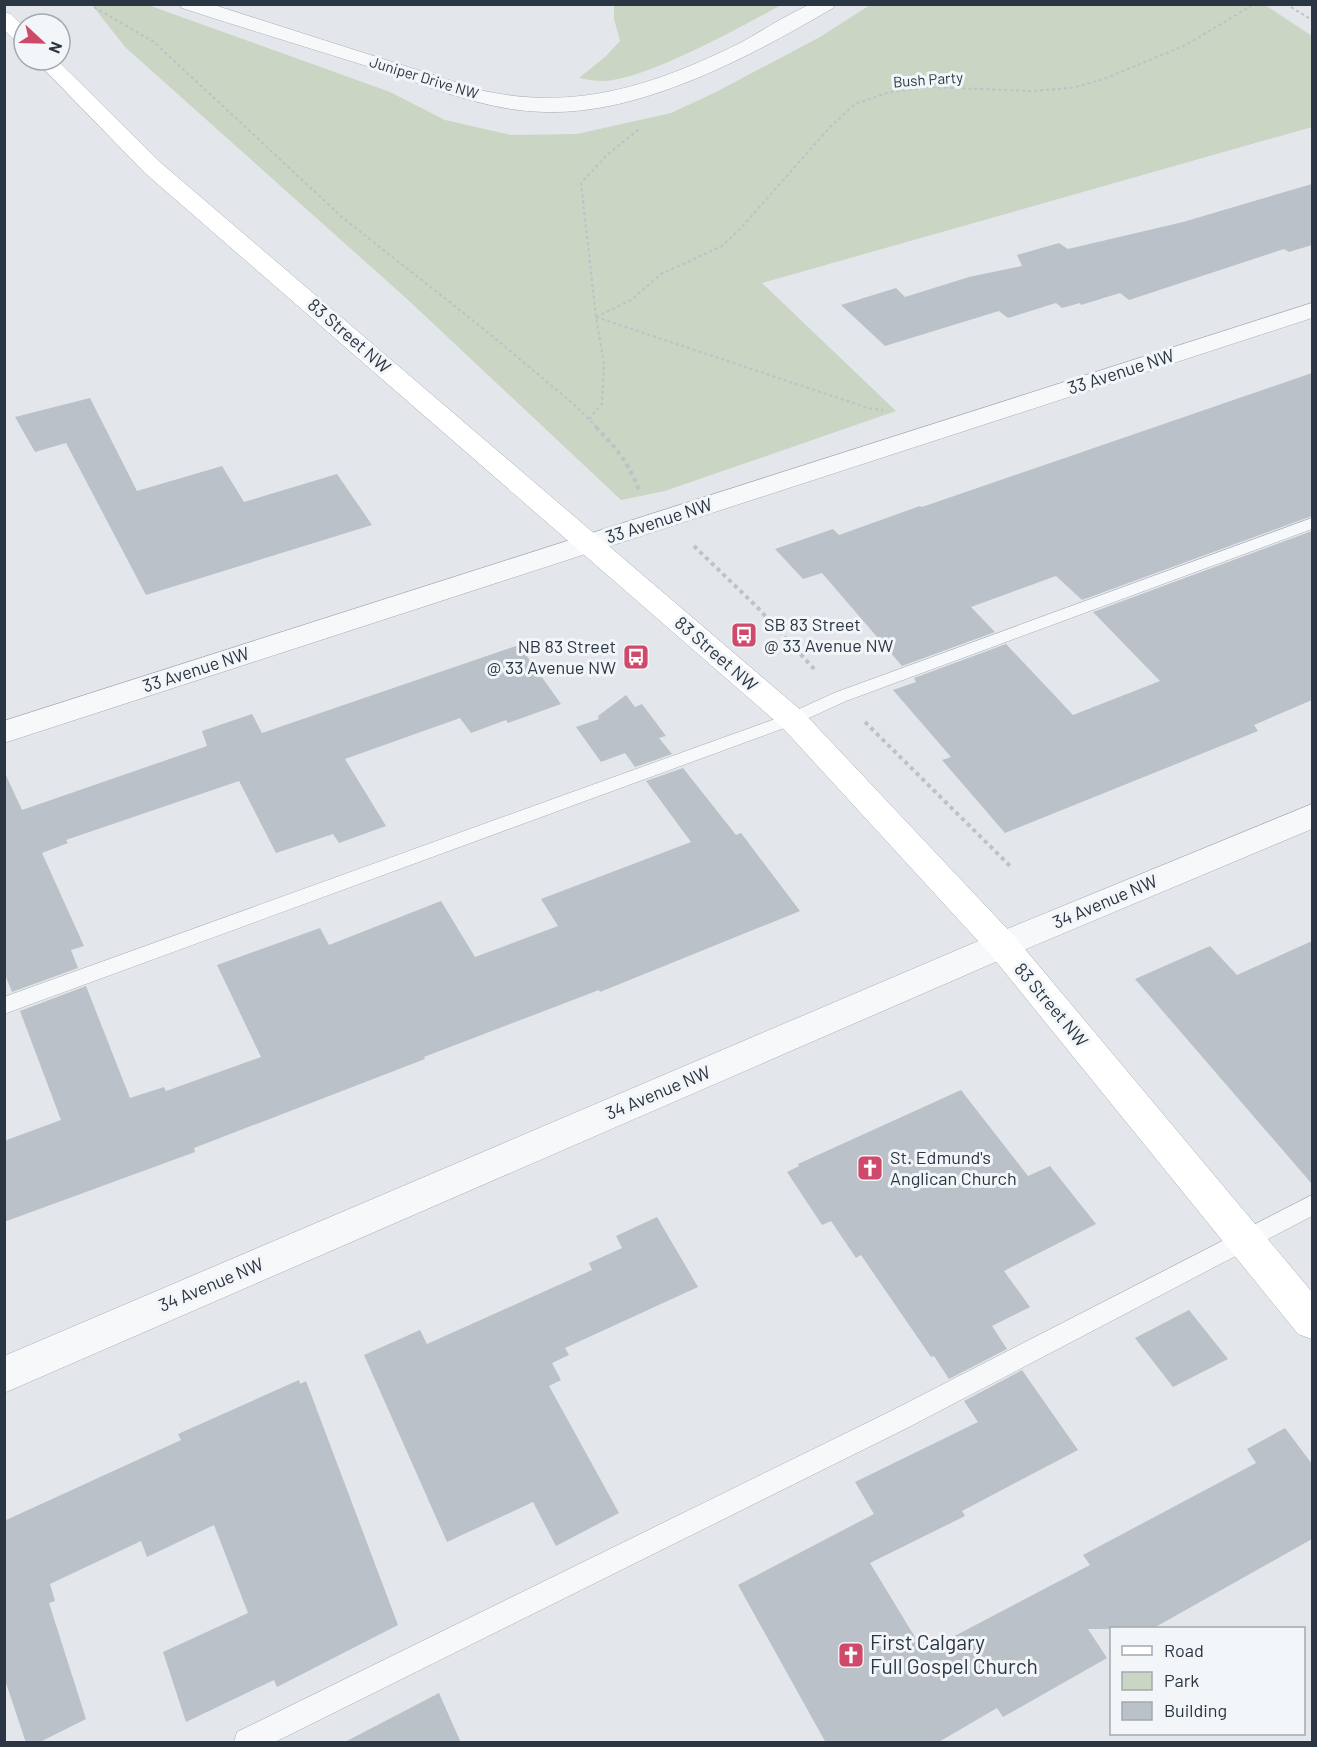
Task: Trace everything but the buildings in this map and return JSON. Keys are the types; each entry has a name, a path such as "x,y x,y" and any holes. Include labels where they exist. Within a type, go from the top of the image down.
{"street":[{"name":"Juniper Drive NW","path":"189,4 461,92 521,104 568,105 622,95 693,70 793,24 826,4"},
{"name":"83 Street NW","path":"57,72 153,168 792,719 1002,945 1312,1322"},
{"name":"33 Avenue NW","path":"4,732 1312,310"},
{"name":"34 Avenue NW","path":"4,1375 1002,945 1312,816"}],"lane":[{"path":"4,1006 792,719 840,697 1312,523"},
{"path":"247,1743 900,1419 1312,1205"}],"path":[{"path":"89,4 154,42 343,218 485,330 589,419 623,456 633,472 640,493"},
{"name":"Bush Party","path":"596,317 631,300 661,274 722,246 830,127 855,104 890,92 928,87 1030,91 1071,88 1101,80 1186,45 1254,4"},
{"path":"1287,4 1312,20"},
{"path":"589,419 602,404 604,364 596,317 582,183 609,153 642,126"},
{"path":"596,317 868,408 901,414 925,435"}],"green space":[{"path":"614,4 781,5 692,51 642,72 620,79 602,81 579,78 620,41 614,19"},
{"path":"92,5 148,5 390,92 445,120 511,135 577,134 671,113 820,37 870,5 1265,5 1312,36 1312,127 762,283 896,411 665,491 621,500 407,299 125,47"}],"place":[{"name":"SB 83 Street @ 33 Avenue NW","path":"744,635"},
{"name":"NB 83 Street @ 33 Avenue NW","path":"636,657"},
{"name":"St. Edmund's Anglican Church","path":"870,1168"},
{"name":"First Calgary Full Gospel Church","path":"851,1655"}]}
